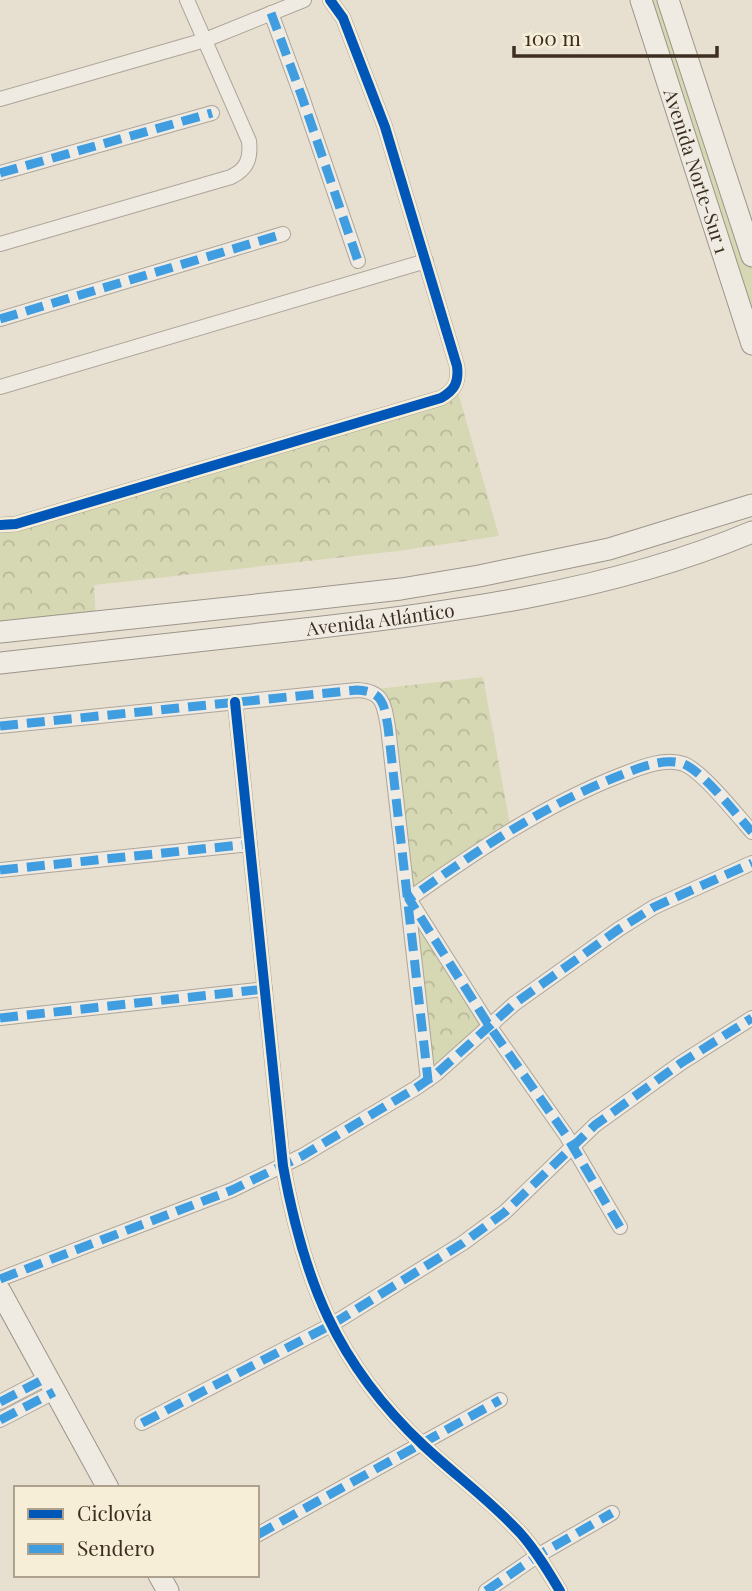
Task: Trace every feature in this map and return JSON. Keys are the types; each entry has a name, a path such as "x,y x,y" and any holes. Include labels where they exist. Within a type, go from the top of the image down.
{"main road":[{"name":"Avenida Norte-Sur 1","path":"641,0 752,344"},
{"name":"Avenida Norte-Sur 1","path":"668,0 752,256"},
{"name":"Avenida Atlántico","path":"0,632 389,590 479,576 610,549 752,505"},
{"name":"Avenida Atlántico","path":"0,663 350,624 472,606 618,576 752,532"},
{"path":"0,1291 107,1486"}],"street":[{"path":"0,244 231,177 245,167 250,154 249,141 187,0"},
{"path":"0,99 205,40 304,0"},
{"path":"0,525 16,524 431,401 450,393 456,385 459,376 457,366 385,127 343,18 330,0"},
{"path":"271,13 358,261"},
{"path":"0,173 212,113"},
{"path":"0,319 283,234"},
{"path":"0,387 426,261"},
{"path":"0,726 357,690 368,690 381,700 388,727 428,1080"},
{"path":"235,702 283,1166 297,1230 321,1306 351,1361 374,1392 421,1443 509,1522 537,1556 560,1591"},
{"path":"409,899 487,845 541,812 597,784 652,764 674,762 691,768 752,832"},
{"path":"0,870 250,844"},
{"path":"0,1279 220,1195 283,1166 428,1080 544,980 654,907 752,863"},
{"path":"409,899 490,1027 572,1146 620,1227"},
{"path":"0,1018 265,989"},
{"path":"142,1423 331,1325 463,1243 505,1212 595,1125 681,1063 752,1018"},
{"path":"0,1402 50,1385"},
{"path":"0,1420 50,1385"},
{"path":"259,1534 500,1399"},
{"path":"486,1591 537,1556 612,1513"}],"green space":[{"path":"641,0 668,0 752,256 752,344"},
{"path":"456,385 499,536 398,551 94,585 96,622 0,632 0,525 441,398"},
{"path":"483,677 511,830 409,899 490,1027 428,1080 388,727 368,690"}],"marked path":[{"path":"271,13 358,261"},
{"path":"0,173 212,113"},
{"path":"0,319 283,234"},
{"path":"0,726 357,690 377,696 383,705 388,727 428,1080"},
{"path":"620,1227 566,1135 490,1027 409,899 485,847 538,815 593,787 652,764 676,762 692,769 720,795 752,832"},
{"path":"0,870 250,844"},
{"path":"0,1279 232,1190 302,1156 436,1074 514,1004 619,929 654,907 752,863"},
{"path":"0,1018 265,989"},
{"path":"142,1423 331,1325 463,1243 505,1212 595,1125 681,1063 752,1018"},
{"path":"0,1402 46,1378"},
{"path":"0,1420 54,1392"},
{"path":"259,1534 500,1400"},
{"path":"486,1591 537,1556 612,1513"}],"cycle path":[{"path":"0,525 16,524 441,398 455,385 457,366 385,127 343,18 330,0"},
{"path":"235,702 283,1166 291,1208 314,1283 328,1318 367,1383 423,1445 498,1510 521,1534 560,1591"}]}
